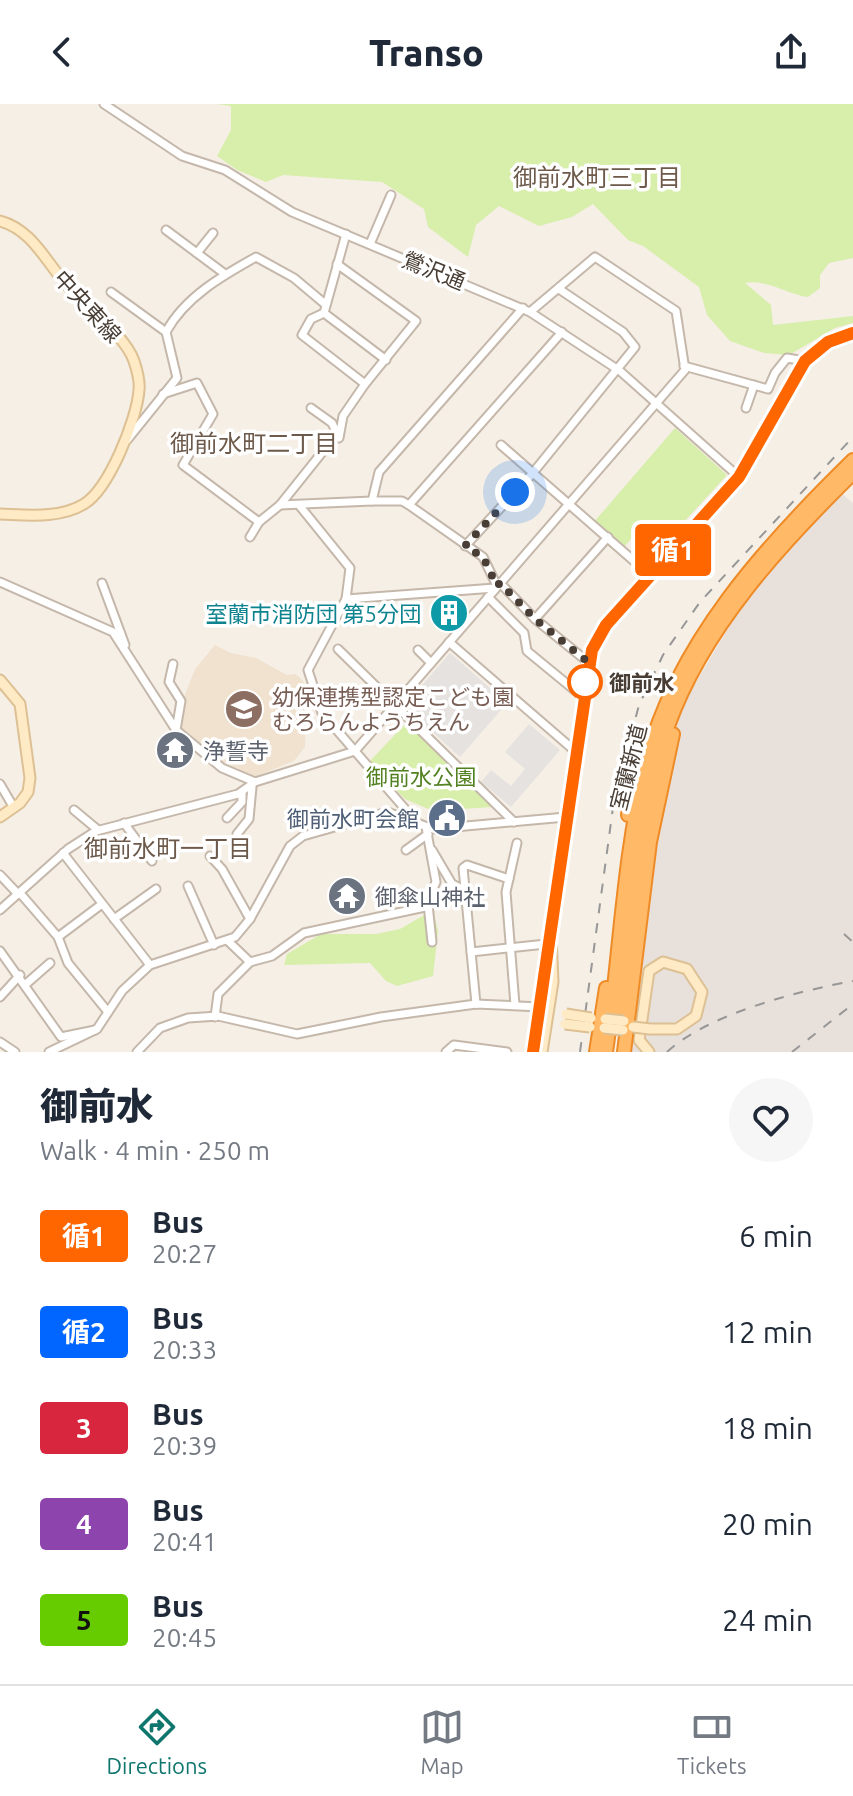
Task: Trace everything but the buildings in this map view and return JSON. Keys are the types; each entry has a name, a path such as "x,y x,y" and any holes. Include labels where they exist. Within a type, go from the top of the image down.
{"highway":[{"name":"室蘭新道","path":"606,1052 632,842 646,762 675,685 716,616 767,552 853,460"},
{"name":"室蘭新道","path":"615,1052 650,788 668,725 703,652 754,582 853,473"},
{"path":"596,1052 638,764 671,675 716,616"},
{"path":"624,1052 658,794 676,726 703,652"}],"street":[{"name":"鶯沢通","path":"104,104 182,156 225,170 278,205 527,310 620,371 739,477"},
{"path":"370,244 391,195"},
{"name":"中央東線","path":"0,221 14,225 30,238 131,354 140,389 123,444 103,482 86,503 47,515 0,514"},
{"path":"166,230 225,274"},
{"path":"197,253 213,233"},
{"path":"346,234 324,309 311,319 302,335 365,384"},
{"path":"166,332 181,308 225,274 256,257 294,278 324,309 386,360"},
{"path":"0,910 63,853 98,830 242,792 253,785 355,751 685,370 676,311 595,257 559,289 527,310 379,472 372,501"},
{"path":"336,435 342,437 343,416 416,321 337,264"},
{"path":"465,546 532,474 620,371 635,347 623,332 559,289"},
{"path":"111,292 166,332 177,378 123,444"},
{"path":"409,505 562,332"},
{"path":"542,1052 549,939 588,662 606,625 739,477 805,361 828,342 853,333"},
{"path":"684,366 768,389 787,358 805,361"},
{"path":"163,394 197,383 213,414 183,465 259,522"},
{"path":"746,408 754,385"},
{"path":"311,408 332,423 336,435"},
{"path":"250,537 259,522 280,505 336,435"},
{"path":"501,445 532,474 570,502 650,575"},
{"path":"280,505 402,501 483,557 497,586 588,662"},
{"path":"299,505 350,568 346,599 308,670 322,713 406,810 406,819"},
{"path":"535,619 608,537"},
{"path":"0,582 102,626 120,638 176,730 222,768 253,785"},
{"path":"102,583 124,636 125,648"},
{"path":"346,599 497,586"},
{"path":"488,597 524,633 527,651 583,697"},
{"path":"449,642 575,751"},
{"path":"338,649 514,822"},
{"path":"418,650 431,663"},
{"path":"173,664 169,682 181,701 176,730"},
{"path":"0,680 20,704 30,786 14,808 0,817"},
{"path":"0,784 14,808"},
{"path":"237,834 249,819 253,785"},
{"path":"227,818 242,802 242,792"},
{"path":"74,810 98,830"},
{"path":"49,1052 97,1029 122,991 150,965 228,941 250,919 290,846 303,836 384,812 427,830 566,817"},
{"path":"124,823 152,861"},
{"path":"427,830 436,882 428,904 432,942"},
{"path":"406,850 427,830"},
{"path":"515,1005 506,892 517,843"},
{"path":"430,848 452,884 464,890"},
{"path":"63,853 150,965"},
{"path":"210,856 222,869 250,919"},
{"path":"476,1004 463,868 467,865 509,879"},
{"path":"0,875 58,937 68,963 108,1012"},
{"path":"188,886 214,945"},
{"path":"114,919 156,889"},
{"path":"58,937 102,904"},
{"path":"215,1017 218,994 250,962 272,956 309,931 393,916 428,904"},
{"path":"471,952 549,939"},
{"path":"228,941 250,962"},
{"path":"0,951 20,975 61,1037 97,1029"},
{"path":"137,1052 143,1041 160,1028 188,1018 215,1017 297,1034 381,1017 476,1004 515,1005 566,1019 627,1026 650,1029 677,1029 690,1022 700,1009 699,983 680,965 663,962 649,971 639,1040 649,1052"},
{"path":"26,984 50,963"},
{"path":"0,997 20,975"},
{"path":"532,1052 546,1012"},
{"path":"0,1042 15,1052"},
{"path":"446,1052 454,1045 507,1052"}],"shaded area":[{"path":"841,493 853,503 853,1052 622,1052 659,793 682,706 745,600"},
{"name":"幼保連携型認定こども園 むろらんようちえん","path":"215,645 231,653 256,658 287,675 296,674 303,681 305,747 294,761 251,778 237,773 181,727 184,697 195,669"},
{"path":"450,653 507,703 460,757 404,706"},
{"path":"529,724 560,750 511,807 481,782 491,770 511,786 525,769 505,752"}],"green space":[{"path":"217,104 853,104 853,258 829,263 820,275 820,288 808,297 761,283 745,283 771,305 773,325 853,316 853,323 835,328 789,355 764,353 730,341 707,315 699,287 643,246 628,240 593,204 572,217 539,226 499,206 476,225 468,257 428,227 424,209 382,182 283,175 266,182 237,170 217,156 231,130 231,106"},
{"path":"675,428 727,475 672,535 657,536 643,525 624,547 594,522"},
{"name":"御前水公園","path":"407,722 492,807 433,811 405,799 369,762"},
{"path":"433,910 438,931 433,976 397,986 386,981 370,963 284,965 287,954 321,934 376,934 400,929"}],"railway":[{"path":"580,1052 614,800 639,705 663,655 700,602 853,437"},
{"path":"844,934 853,942"},
{"path":"667,1052 685,1038 729,1015 806,991 853,981"},
{"path":"792,1052 853,1004"}],"bus line":[{"name":"循1","path":"533,1052 546,944 551,934 592,650 606,625 739,477 805,361 828,342 853,333"}],"place":[{"name":"室蘭市消防団 第5分団","path":"449,613"},
{"name":"御前水","path":"585,682"},
{"name":"幼保連携型認定こども園 むろらんようちえん","path":"244,709"},
{"name":"浄誓寺","path":"175,750"},
{"name":"御前水町会館","path":"447,818"},
{"name":"御傘山神社","path":"347,896"}],"district":[{"name":"御前水町三丁目","path":"597,177"},
{"name":"御前水町二丁目","path":"254,443"},
{"name":"御前水町一丁目","path":"168,848"}],"route":[{"path":"515,492 465,546 483,557 497,586 500,583 535,619 588,662 585,682"}]}
